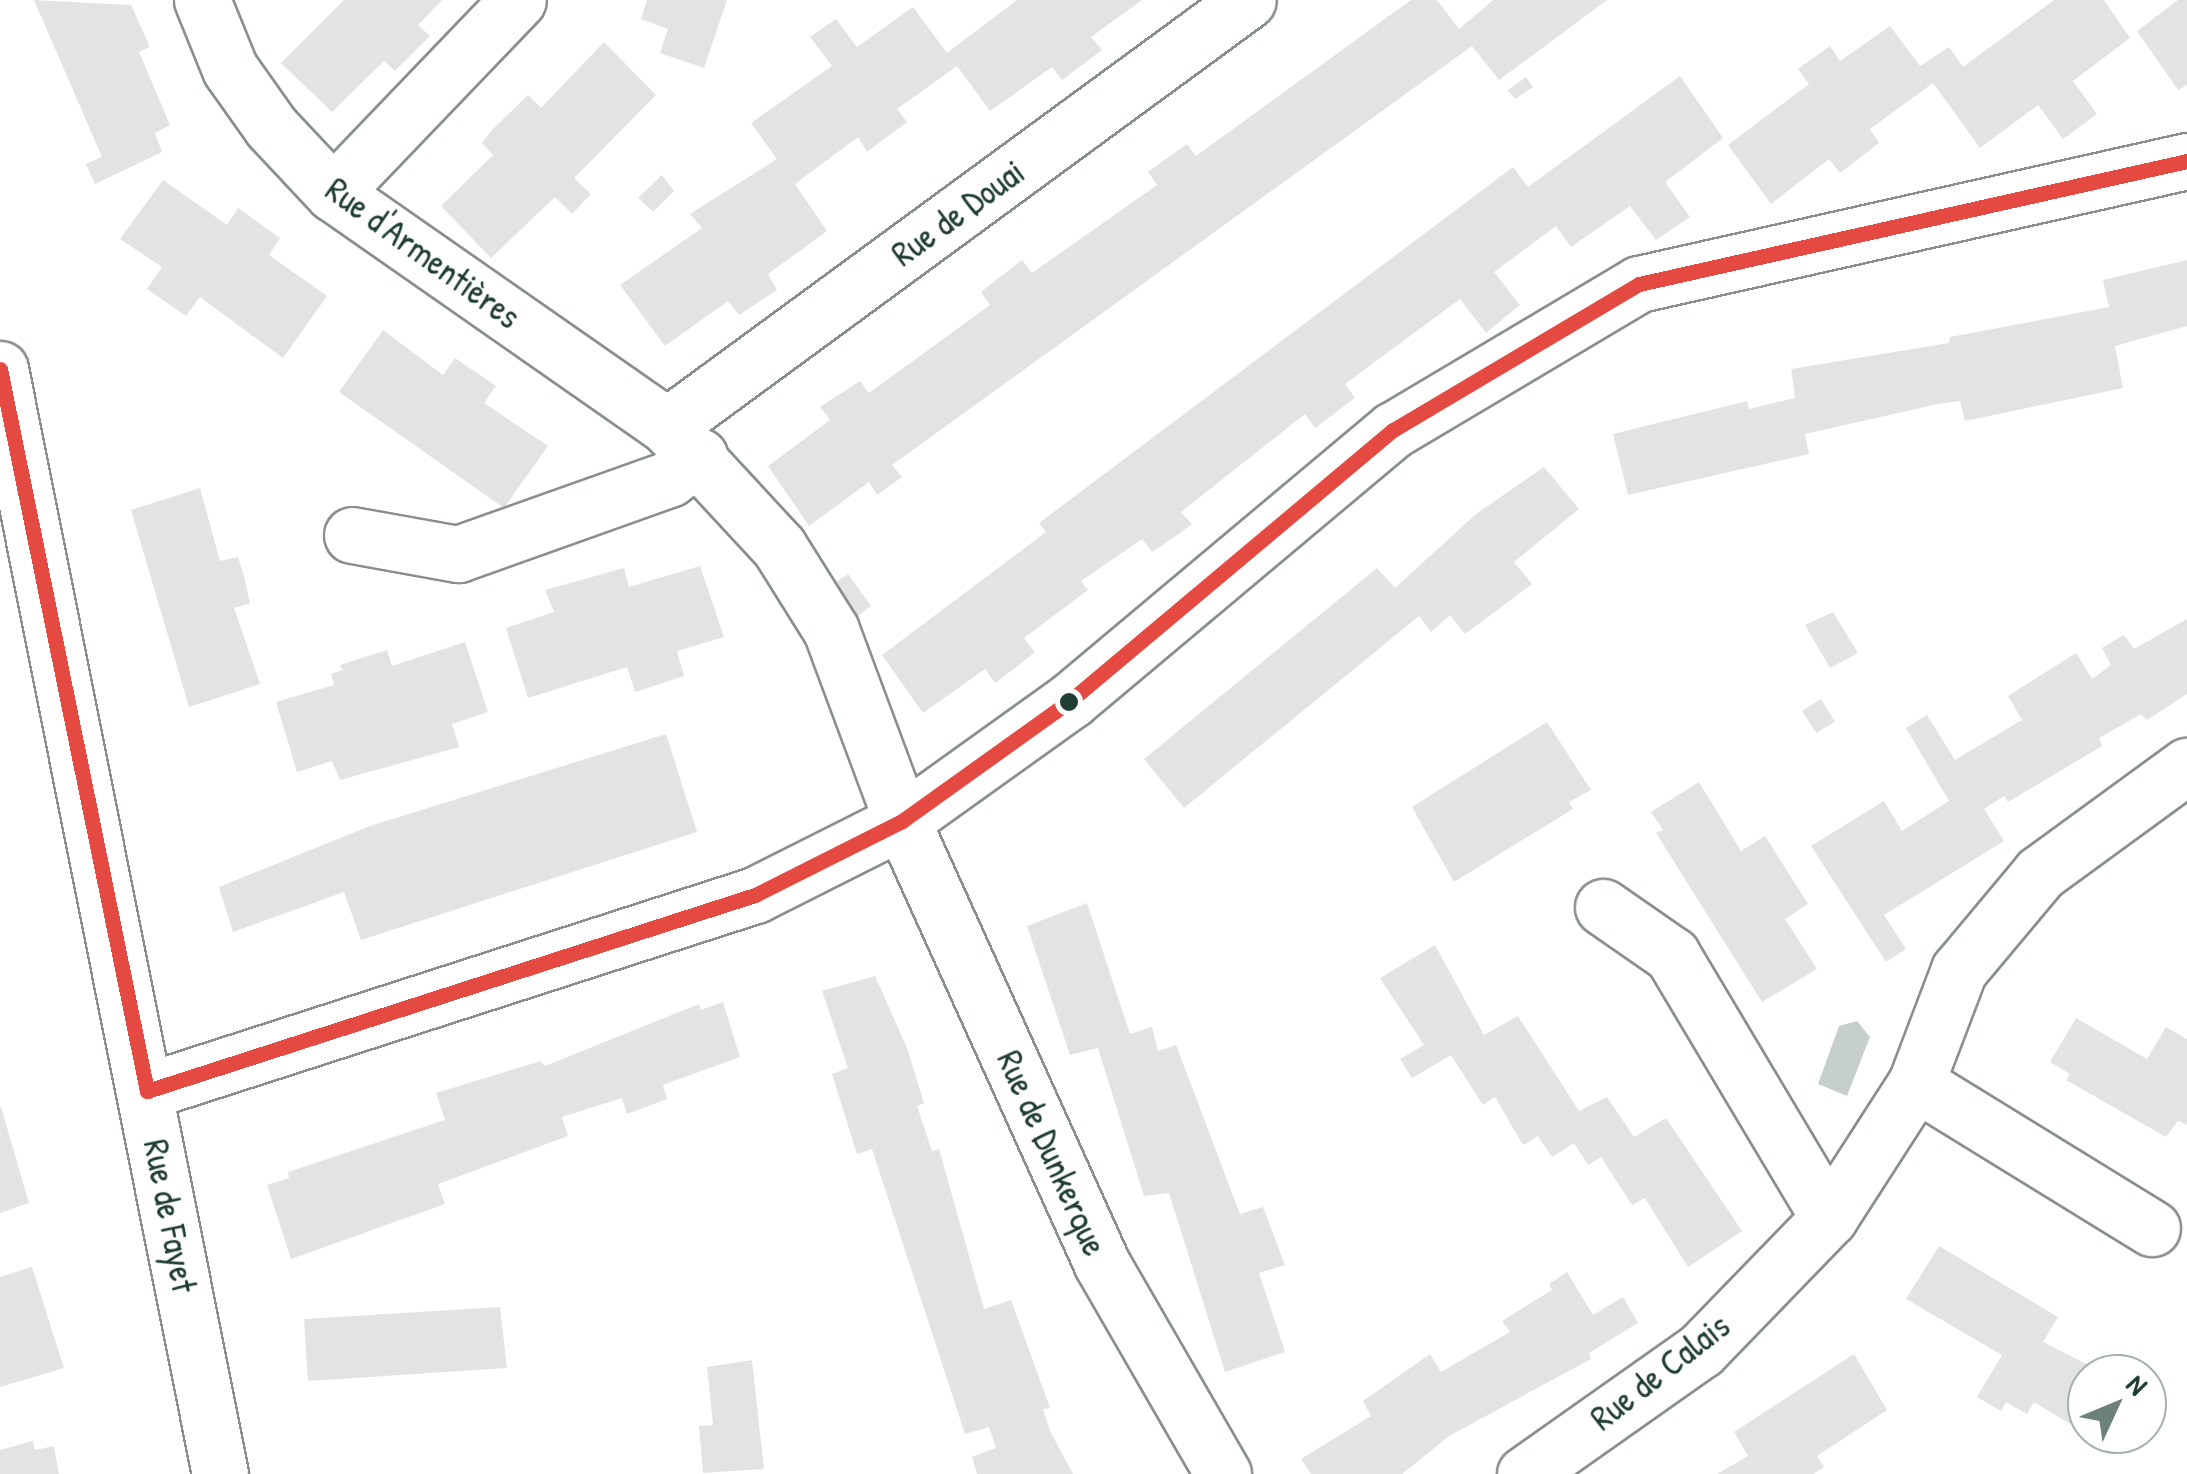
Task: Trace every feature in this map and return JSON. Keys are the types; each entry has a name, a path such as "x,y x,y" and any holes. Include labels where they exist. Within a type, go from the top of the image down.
{"street":[{"name":"Rue d'Armentières","path":"202,0 230,69 271,127 332,193 683,441 779,547 831,630 902,821"},
{"path":"332,193 518,0"},
{"name":"Rue de Douai","path":"683,441 1248,0"},
{"path":"147,1091 755,894 902,821 1071,700 1394,430 1639,284 2187,162"},
{"name":"Rue de Fayet","path":"0,369 147,1091 220,1474"},
{"path":"352,535 458,554 669,479 683,441"},
{"name":"Rue de Calais","path":"1525,1474 1701,1350 1830,1218 1916,1083 1960,970 2040,873 2187,766"},
{"name":"Rue de Dunkerque","path":"902,821 1102,1264 1223,1474"},
{"path":"1603,907 1672,956 1830,1218"},
{"path":"1916,1083 2152,1228"}],"shaded area":[{"path":"1857,1021 1870,1037 1847,1096 1818,1084 1839,1026"}],"building":[{"path":"34,0 131,5 150,47 139,52 170,125 155,133 162,152 95,184 86,164 102,157"},
{"path":"344,0 442,0 418,25 430,36 395,71 384,61 332,112 281,63"},
{"path":"647,0 727,0 704,68 660,53 668,29 641,19"},
{"path":"1017,0 1142,0 1091,37 1102,50 1062,80 1052,67 990,111 957,66 897,109 907,122 867,152 858,137 795,184 827,231 768,274 777,290 739,315 728,301 665,346 620,285 702,228 690,214 777,159 751,123 832,66 810,37 836,19 857,47 913,7 947,53"},
{"path":"1411,0 1437,0 1459,29 1493,0 1607,0 1499,80 1472,46 892,465 902,477 877,495 869,482 809,526 768,466 830,420 820,407 860,381 869,393 990,305 981,292 1022,260 1032,273 1157,185 1148,172 1187,144 1196,156"},
{"path":"2054,0 2104,0 2130,38 2073,81 2097,114 2063,139 2038,105 1980,148 1933,83 1870,129 1879,143 1840,173 1829,159 1771,204 1728,145 1809,84 1798,69 1830,46 1840,61 1890,26 1920,66 1949,47 1963,67"},
{"path":"2178,0 2187,0 2187,85 2178,90 2137,31"},
{"path":"604,42 656,95 574,178 591,194 572,214 555,197 491,258 441,206 493,155 482,143 492,130 528,95 541,108"},
{"path":"1680,76 1723,138 1665,182 1690,217 1656,240 1630,206 1571,247 1556,226 1494,272 1520,305 1486,333 1460,299 1345,384 1355,398 1315,428 1305,414 1181,512 1192,524 1152,552 1142,539 1081,581 1088,590 1024,638 1035,652 1015,668 995,683 985,669 923,713 882,655 1046,532 1039,523 1513,167 1528,187"},
{"path":"1526,77 1533,87 1515,99 1508,90"},
{"path":"662,175 674,191 653,212 638,198"},
{"path":"163,180 227,225 238,208 280,238 269,255 327,296 283,358 200,297 186,316 147,289 162,267 120,239"},
{"path":"2187,260 2187,326 2115,346 2123,388 1965,421 1960,401 1938,404 1805,434 1809,454 1628,495 1613,434 1747,401 1749,409 1795,398 1791,369 1949,343 1950,337 2109,307 2103,280"},
{"path":"383,330 443,375 455,358 496,386 484,403 548,446 504,508 339,392"},
{"path":"1544,467 1579,509 1514,562 1532,584 1465,634 1450,615 1431,632 1419,616 1184,808 1144,759 1377,568 1395,588 1476,514"},
{"path":"200,488 220,561 238,557 244,576 250,603 234,608 260,684 189,707 131,510"},
{"path":"700,566 724,637 677,651 684,676 635,692 627,667 528,698 506,628 554,612 545,590 624,568 629,587"},
{"path":"848,574 871,606 844,627 822,592"},
{"path":"1833,612 1858,653 1830,668 1805,625"},
{"path":"2187,619 2187,694 2147,720 2141,714 2099,738 2102,746 2008,802 2004,796 1984,809 2004,841 1884,915 1906,949 1886,962 1811,846 1884,801 1902,831 1949,801 1906,728 1927,715 1955,760 2022,720 2008,696 2076,653 2092,679 2111,665 2102,648 2124,635 2134,649"},
{"path":"465,642 488,712 452,724 459,747 340,780 332,761 297,772 276,702 334,685 331,674 343,670 340,665 387,650 392,666"},
{"path":"1821,699 1835,722 1816,733 1802,711"},
{"path":"1547,722 1591,790 1569,802 1573,809 1454,882 1412,807"},
{"path":"666,734 697,832 361,940 344,892 233,932 219,887 370,826"},
{"path":"1699,782 1741,851 1765,836 1808,904 1785,919 1817,969 1762,1002 1656,833 1663,830 1651,812"},
{"path":"1087,903 1130,1034 1152,1027 1158,1051 1176,1045 1240,1214 1263,1207 1285,1265 1259,1273 1285,1352 1225,1372 1169,1193 1144,1196 1098,1048 1070,1055 1027,926"},
{"path":"1435,945 1484,1035 1518,1016 1579,1111 1607,1097 1634,1137 1666,1118 1742,1231 1688,1267 1645,1198 1632,1205 1601,1157 1588,1165 1574,1143 1552,1157 1538,1136 1523,1145 1495,1097 1483,1105 1451,1055 1412,1078 1400,1059 1424,1045 1380,978"},
{"path":"875,976 907,1048 924,1103 917,1106 932,1151 939,1149 984,1309 1011,1300 1050,1408 1043,1409 1050,1431 1073,1474 977,1474 972,1457 996,1448 989,1427 965,1434 872,1149 857,1154 832,1074 848,1068 822,991"},
{"path":"723,1002 740,1057 663,1085 667,1099 627,1114 622,1098 562,1117 568,1136 438,1184 445,1204 291,1259 267,1185 289,1178 288,1172 445,1120 436,1093 541,1061 545,1066 699,1004 701,1010"},
{"path":"2076,1018 2147,1059 2166,1027 2187,1039 2187,1125 2178,1121 2166,1137 2066,1080 2070,1074 2050,1062"},
{"path":"0,1108 29,1203 0,1213"},
{"path":"1939,1246 2058,1317 2043,1342 2067,1354 2067,1422 2034,1402 2027,1414 2006,1402 2001,1411 1977,1397 2002,1355 1906,1299"},
{"path":"32,1267 64,1368 0,1387 0,1277"},
{"path":"1567,1272 1593,1315 1623,1297 1638,1323 1589,1353 1591,1359 1449,1436 1402,1474 1311,1474 1301,1459 1371,1416 1363,1401 1430,1354 1441,1372 1510,1332 1502,1321 1552,1290 1549,1284"},
{"path":"500,1307 507,1368 308,1381 304,1319"},
{"path":"1854,1354 1887,1410 1817,1456 1824,1467 1813,1474 1717,1474 1748,1456 1734,1432"},
{"path":"752,1360 764,1469 703,1473 699,1426 713,1425 707,1367"},
{"path":"33,1441 35,1450 54,1446 59,1474 0,1474 0,1450"}],"transit line":[{"path":"147,1091 755,895 902,821 1071,700 1393,430 1639,284 2187,161"},
{"path":"0,369 147,1091"}]}
